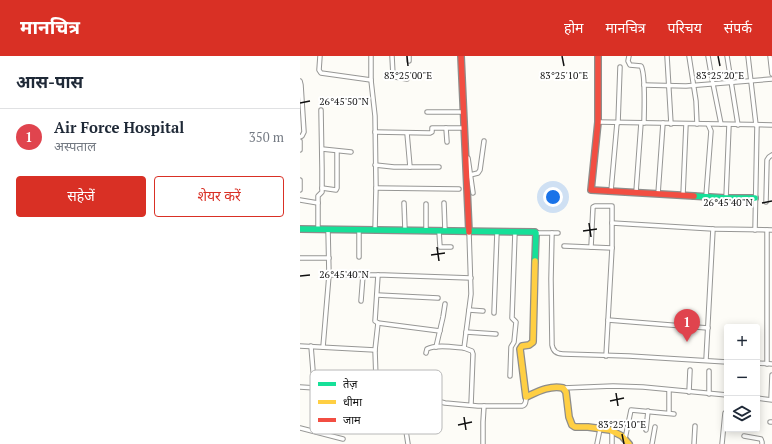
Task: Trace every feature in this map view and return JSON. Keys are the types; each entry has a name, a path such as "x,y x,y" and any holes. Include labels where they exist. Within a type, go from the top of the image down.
{"street":[{"path":"320,56 319,70 321,73 371,80"},
{"path":"371,56 371,80 375,116 375,230"},
{"path":"392,56 394,76 407,79"},
{"path":"409,56 409,61"},
{"path":"461,56 471,278 471,294 464,348"},
{"path":"598,56 598,122 591,190 726,198 755,198"},
{"path":"629,56 628,61 630,64 642,67 644,85 643,123 636,192"},
{"path":"667,56 671,124"},
{"path":"689,56 696,101 697,124"},
{"path":"708,56 721,124"},
{"path":"727,56 738,125"},
{"path":"748,56 757,125 755,230"},
{"path":"770,56 772,74"},
{"path":"611,191 620,67"},
{"path":"644,85 693,85 772,79"},
{"path":"300,81 304,132 300,137"},
{"path":"318,229 318,196 322,192 321,110"},
{"path":"427,112 463,112"},
{"path":"598,122 772,125"},
{"path":"658,194 663,123"},
{"path":"683,195 686,124"},
{"path":"706,196 710,131 708,124"},
{"path":"726,198 729,124"},
{"path":"375,132 430,134 432,132 432,128 464,128"},
{"path":"446,128 447,142"},
{"path":"407,133 410,167"},
{"path":"300,141 300,150"},
{"path":"470,175 478,173 480,170 484,141"},
{"path":"322,150 351,152"},
{"path":"322,188 336,190 337,188 337,151"},
{"path":"467,151 473,193"},
{"path":"766,202 767,160 772,155"},
{"path":"375,165 394,167 439,166"},
{"path":"300,180 300,190"},
{"path":"376,188 459,189"},
{"path":"766,189 772,189"},
{"path":"300,200 318,203"},
{"path":"404,203 405,230"},
{"path":"444,203 445,231"},
{"path":"426,204 426,231"},
{"path":"591,247 593,207 612,206 612,248 606,356"},
{"path":"612,223 713,229 772,230"},
{"path":"300,229 558,233"},
{"path":"323,347 329,275 328,229"},
{"path":"706,360 713,229"},
{"path":"359,230 359,257"},
{"path":"760,363 770,364 767,347 767,230"},
{"path":"438,231 440,246 451,247"},
{"path":"494,313 497,232"},
{"path":"510,376 511,347 514,342 516,322 512,318 515,232"},
{"path":"442,402 484,406 522,406 526,403 520,350 522,346 530,345 533,342 536,232"},
{"path":"552,233 551,279 553,348 556,353 724,362"},
{"path":"564,246 612,248"},
{"path":"300,258 329,258"},
{"path":"767,264 772,264"},
{"path":"329,275 471,278"},
{"path":"362,301 363,275"},
{"path":"375,370 375,350 378,323 375,321 378,275"},
{"path":"767,289 772,289"},
{"path":"376,295 438,298"},
{"path":"436,347 444,304"},
{"path":"767,305 772,305"},
{"path":"469,310 483,311"},
{"path":"608,320 708,328"},
{"path":"378,323 440,331"},
{"path":"466,332 496,334"},
{"path":"300,346 375,350"},
{"path":"311,346 313,370"},
{"path":"426,353 427,348 446,346 464,348 472,351 471,405"},
{"path":"767,347 772,347"},
{"path":"688,392 690,370"},
{"path":"709,371 709,394"},
{"path":"760,398 771,400 772,375"},
{"path":"526,397 541,390 558,387 613,386 643,387 724,395"},
{"path":"300,387 310,388"},
{"path":"562,388 566,392 569,417 572,425 575,427 610,430 625,441 631,410 674,414"},
{"path":"668,413 669,390"},
{"path":"483,444 484,406"},
{"path":"646,430 648,411"},
{"path":"722,444 724,424"},
{"path":"694,444 695,426"},
{"path":"652,444 655,427"},
{"path":"300,428 310,430"},
{"path":"597,444 600,428"},
{"path":"612,431 612,444"},
{"path":"324,434 343,439"},
{"path":"406,434 408,444"},
{"path":"744,436 761,439 762,444"}],"traffic: fast":[{"path":"694,196 755,198"},
{"path":"300,229 535,232 535,261"}],"traffic: slow":[{"path":"535,261 533,342 529,345 522,346 520,349 526,397 548,388 563,388 566,392 569,417 572,425 575,427 610,430 622,436 629,444"}],"traffic: jam":[{"path":"461,56 469,232"},
{"path":"598,56 598,122 591,190 694,196"}],"place":[{"name":"Air Force Hospital","path":"687,342"}]}
